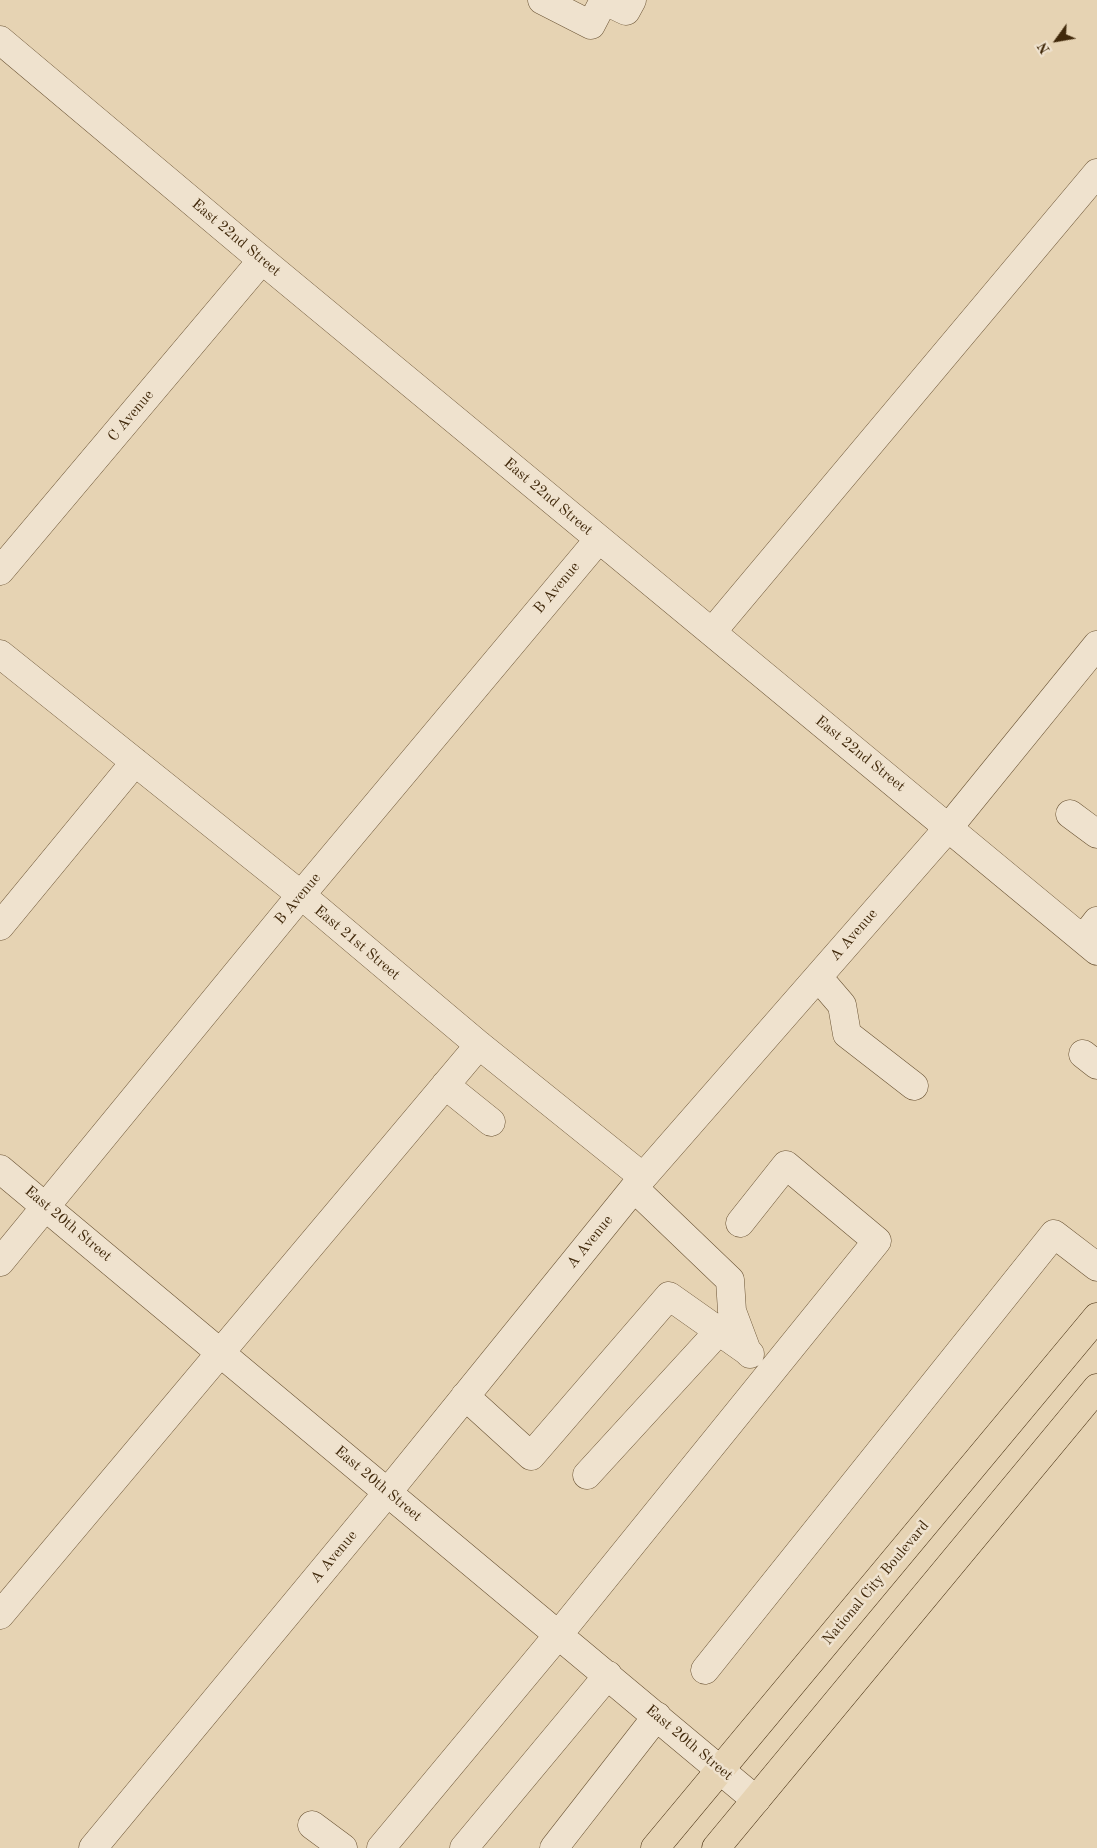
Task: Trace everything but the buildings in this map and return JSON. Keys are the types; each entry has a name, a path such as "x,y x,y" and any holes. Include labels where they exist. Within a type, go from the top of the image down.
{"main road":[{"name":"National City Boulevard","path":"655,1848 1097,1317"},
{"path":"716,1848 1097,1388"}],"street":[{"path":"542,0 591,24 603,0 626,12 632,0"},
{"name":"East 22nd Street","path":"0,40 262,260 949,827 1092,937"},
{"path":"712,632 1097,173"},
{"name":"C Avenue","path":"0,571 262,260"},
{"name":"B Avenue","path":"0,1262 301,895 599,539"},
{"name":"A Avenue","path":"93,1848 387,1493 639,1183 949,827 1097,645"},
{"name":"East 21st Street","path":"0,654 301,895 639,1183 730,1280 732,1311 747,1351"},
{"path":"0,926 135,762"},
{"path":"1070,814 1097,834"},
{"path":"818,977 842,1005 847,1034 914,1086"},
{"path":"0,1615 479,1045"},
{"path":"445,1085 490,1122"},
{"path":"381,1848 559,1634 877,1241 786,1165 740,1223"},
{"name":"East 20th Street","path":"0,1169 756,1800"},
{"path":"705,1670 1054,1234 1097,1267"},
{"path":"465,1396 531,1456 669,1296 772,1371"},
{"path":"587,1475 718,1332"},
{"path":"464,1848 608,1676"},
{"path":"554,1848 657,1716"},
{"path":"312,1825 343,1848"}]}
